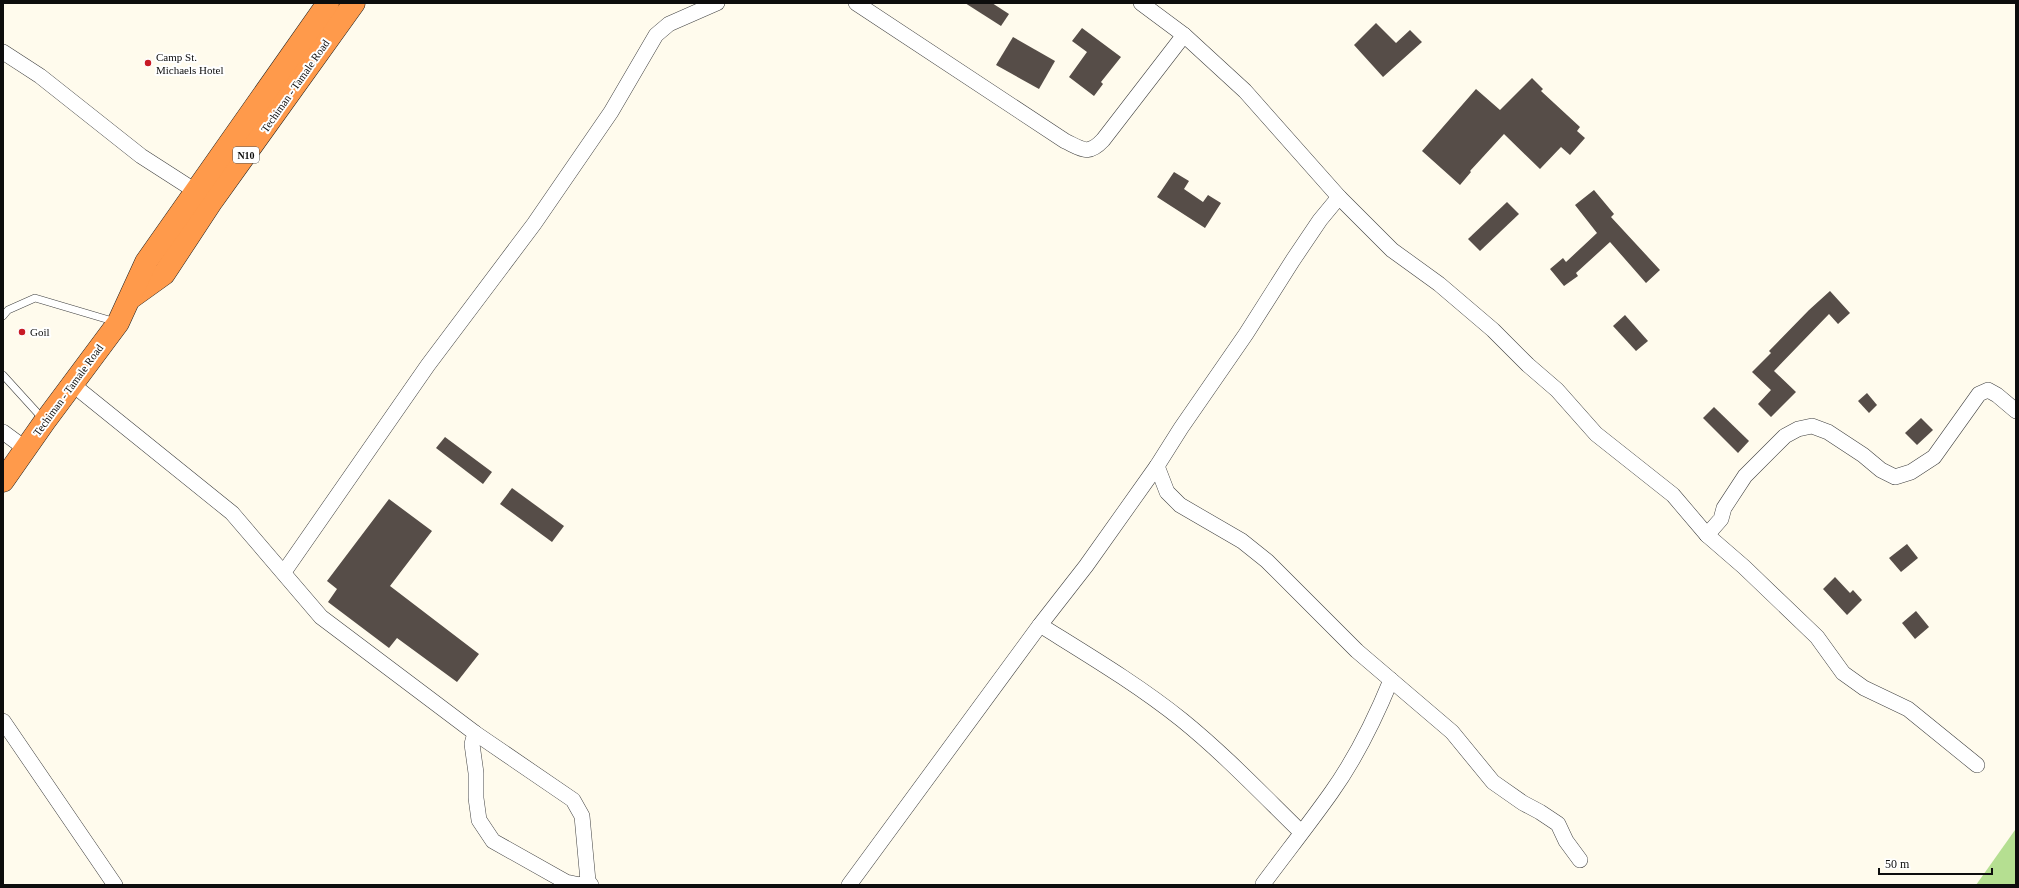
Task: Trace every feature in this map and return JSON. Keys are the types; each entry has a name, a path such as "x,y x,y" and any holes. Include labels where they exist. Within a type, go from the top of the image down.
{"highway":[{"name":"Techiman - Tamale Road","path":"3,481 45,421 118,323 131,298 146,262 197,192 328,3"},
{"name":"Techiman - Tamale Road","path":"131,298 164,274 212,201 354,3"}],"street":[{"path":"284,572 428,365 534,224 611,112 656,35 668,24 717,3"},
{"path":"856,3 1065,141 1086,151 1095,148 1103,140 1184,35"},
{"path":"1141,3 1184,35 1245,91 1339,197 1392,250 1439,284 1493,330 1528,365 1557,390 1596,434 1673,495 1707,535 1744,567 1816,637 1843,673 1864,688 1908,709 1977,765"},
{"path":"3,52 40,76 141,156 197,192"},
{"path":"849,885 1040,625 1086,566 1157,466 1181,428 1246,334 1320,220 1339,197"},
{"path":"72,384 232,513 322,616 475,733 573,800 582,816 589,883 580,885 566,882 493,842 479,820 476,798 476,773 472,744 475,733"},
{"path":"1707,535 1721,519 1724,508 1745,476 1785,436 1798,429 1812,426 1828,432 1863,455 1881,470 1895,477 1911,472 1934,457 1979,394 1988,390 1997,395 2016,411"},
{"path":"3,432 26,449"},
{"path":"1157,466 1167,492 1180,506 1242,541 1267,561 1356,651 1452,732 1493,782 1523,804 1540,812 1555,822 1580,860"},
{"path":"1040,625 1128,680 1181,719 1212,744 1301,832"},
{"path":"1263,885 1332,792 1353,759 1380,707 1391,680"},
{"path":"3,721 115,885"}],"lane":[{"path":"3,316 8,310 35,298 118,323"},
{"path":"3,375 45,421"}],"green space":[{"path":"2016,829 2016,885 1976,885 2015,830"}],"building":[{"path":"965,3 992,3 1009,14 1001,26"},
{"path":"1376,23 1396,43 1410,30 1422,42 1383,77 1354,45"},
{"path":"1082,28 1121,57 1101,82 1103,84 1094,96 1069,77 1087,52 1072,41"},
{"path":"1013,37 1055,61 1039,89 996,65"},
{"path":"1532,78 1543,89 1541,91 1580,127 1577,131 1585,138 1570,155 1561,147 1540,169 1504,134 1470,171 1471,172 1460,185 1422,151 1476,89 1500,110"},
{"path":"1174,172 1189,181 1184,189 1203,202 1208,195 1221,203 1205,228 1157,197"},
{"path":"1594,190 1614,214 1611,217 1660,270 1646,283 1610,242 1576,273 1578,276 1564,286 1550,269 1563,258 1566,262 1597,233 1575,205"},
{"path":"1507,202 1519,214 1480,251 1468,239"},
{"path":"1830,291 1850,313 1838,324 1829,314 1774,371 1796,392 1771,417 1758,404 1771,390 1752,372 1771,353 1769,351"},
{"path":"1625,315 1648,341 1636,351 1613,326"},
{"path":"1867,393 1877,405 1869,413 1858,401"},
{"path":"1714,407 1749,441 1738,453 1703,418"},
{"path":"1921,418 1933,430 1917,445 1905,433"},
{"path":"445,437 492,472 483,484 436,448"},
{"path":"512,488 564,526 552,542 500,504"},
{"path":"389,499 432,531 390,586 479,654 457,682 397,638 389,648 328,602 337,589 327,581"},
{"path":"1907,544 1918,558 1901,572 1889,558"},
{"path":"1835,577 1850,593 1853,590 1862,600 1847,615 1823,589"},
{"path":"1916,611 1929,627 1915,639 1902,623"}],"place":[{"name":"Camp St. Michaels Hotel","path":"148,63"},
{"name":"Goil","path":"22,332"}]}
